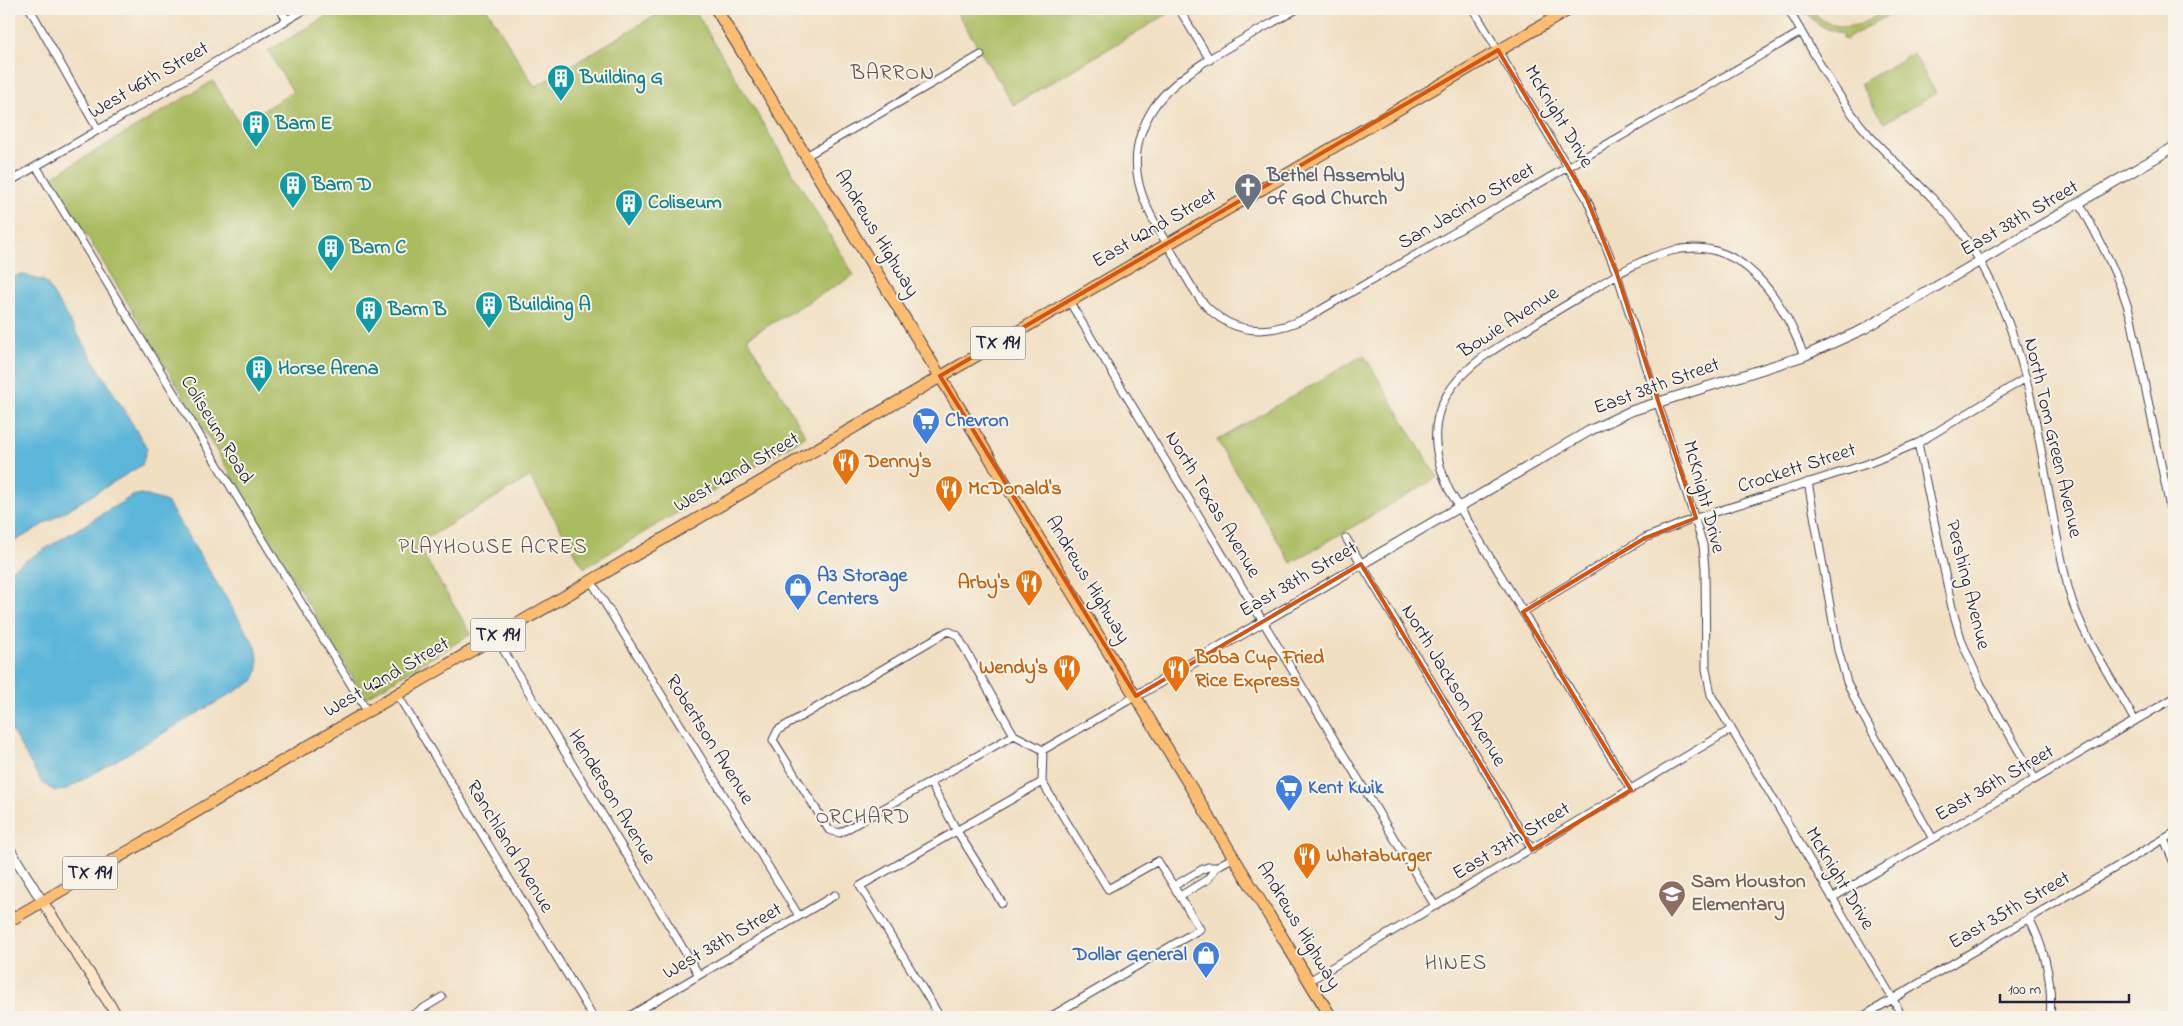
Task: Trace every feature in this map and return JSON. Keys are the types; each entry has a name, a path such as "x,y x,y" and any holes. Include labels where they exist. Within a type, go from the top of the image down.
{"main road":[{"name":"Andrews Highway","path":"716,9 1332,1017"},
{"name":"East 42nd Street","path":"940,376 1570,9"},
{"name":"West 42nd Street","path":"9,920 940,376"},
{"path":"42,901 118,1017"}],"street":[{"path":"30,9 98,130"},
{"path":"280,9 287,20"},
{"name":"West 46th Street","path":"9,182 306,9"},
{"path":"1179,9 1210,60"},
{"name":"San Jacinto Street","path":"1297,9 1210,60 1178,82 1163,96 1148,119 1137,151 1136,175 1149,212 1201,300 1221,318 1244,328 1255,330 1284,328 1310,316 1801,32"},
{"name":"McKnight Drive","path":"1473,9 1570,167 1587,199 1617,274 1703,545 1707,682 1717,707 1893,998 1902,1017"},
{"name":"North Tom Green Avenue","path":"1788,9 1858,121 1886,154 1947,214 1980,262 2008,321 2026,378 2070,592 2089,638 2135,720"},
{"path":"806,156 981,55"},
{"name":"East 38th Street","path":"1136,696 1589,431 1631,411 1804,356 1868,327 2174,147"},
{"name":"Coliseum Road","path":"36,166 368,711"},
{"path":"2080,204 2103,246 2124,294 2174,527"},
{"name":"Bowie Avenue","path":"1631,790 1459,507 1443,476 1436,447 1435,432 1439,411 1453,384 1468,367 1482,357 1617,274 1672,250 1700,248 1741,262 1760,278 1788,321 1804,356"},
{"name":"North Texas Avenue","path":"1069,301 1435,906"},
{"name":"Crockett Street","path":"1523,612 1645,538 1696,518 1868,464 1918,443 2026,378"},
{"name":"Pershing Avenue","path":"1918,443 1952,608 1962,642 1981,685 2035,779"},
{"path":"1808,482 1838,650 1847,682 1861,712 1933,839"},
{"name":"North Jackson Avenue","path":"1346,538 1532,850"},
{"name":"Robertson Avenue","path":"591,581 799,916"},
{"path":"1014,735 840,833 829,830 773,740 778,730 948,631 958,635 1014,735 1043,750"},
{"name":"Henderson Avenue","path":"495,636 699,975"},
{"name":"Ranchland Avenue","path":"397,694 593,1017"},
{"path":"1043,750 1136,696"},
{"name":"East 36th Street","path":"1832,898 2174,698"},
{"name":"East 37th Street","path":"1310,981 1730,730"},
{"path":"1043,750 1042,782 1108,889 1158,861 1200,929 1050,1017"},
{"path":"930,782 957,831 1002,904"},
{"path":"940,1017 860,886 1042,782"},
{"name":"East 35th Street","path":"1862,1017 2174,833"},
{"path":"2164,839 2174,863"},
{"path":"9,848 42,901"},
{"path":"1180,896 1208,879 1216,867 1234,857"},
{"path":"1174,886 1201,870 1208,867 1216,867"},
{"name":"West 38th Street","path":"628,1017 835,895"},
{"path":"2029,918 2045,957 2050,984 2050,1017"},
{"path":"409,1017 442,998"},
{"path":"2172,1017 2174,999"}],"highlighted area":[{"path":"1498,50 1587,199 1617,274 1696,518 1645,538 1523,612 1631,790 1532,850 1361,564 1136,696 940,376"}],"green space":[{"path":"338,9 487,9 535,87 666,9 694,9 854,275 747,338 806,436 584,568 530,477 417,544 471,634 365,698 52,177 213,81 240,124 293,92 268,51"},
{"path":"955,9 1176,9 1013,105"},
{"path":"1805,9 1812,9 1816,15 1827,23 1848,26 1862,23 1888,10 1899,9 1845,40 1841,33 1825,28 1812,19"},
{"path":"1913,53 1936,93 1884,123 1860,84"},
{"path":"1364,355 1438,477 1291,563 1217,440"}],"water":[{"path":"21,274 46,282 147,448 142,465 9,545 9,279"},
{"path":"141,494 167,502 256,647 257,673 253,681 65,790 55,791 42,783 9,726 9,571 132,496"}],"place":[{"name":"Building G","path":"561,102"},
{"name":"Barn E","path":"256,148"},
{"name":"Barn D","path":"293,209"},
{"name":"Bethel Assembly of God Church","path":"1248,211"},
{"name":"Coliseum","path":"629,227"},
{"name":"Barn C","path":"331,272"},
{"name":"Building A","path":"489,329"},
{"name":"Barn B","path":"369,334"},
{"name":"Horse Arena","path":"259,393"},
{"name":"Chevron","path":"926,445"},
{"name":"Denny's","path":"846,486"},
{"name":"McDonald's","path":"949,513"},
{"name":"Arby's","path":"1029,607"},
{"name":"A3 Storage Centers","path":"798,611"},
{"name":"Wendy's","path":"1067,692"},
{"name":"Boba Cup Fried Rice Express","path":"1176,693"},
{"name":"Kent Kwik","path":"1289,812"},
{"name":"Whataburger","path":"1307,880"},
{"name":"Sam Houston Elementary","path":"1672,918"},
{"name":"Dollar General","path":"1206,979"}],"district":[{"name":"BARRON","path":"893,74"},
{"name":"PLAYHOUSE ACRES","path":"493,548"},
{"name":"ORCHARD","path":"863,818"},
{"name":"HINES","path":"1456,964"}]}
